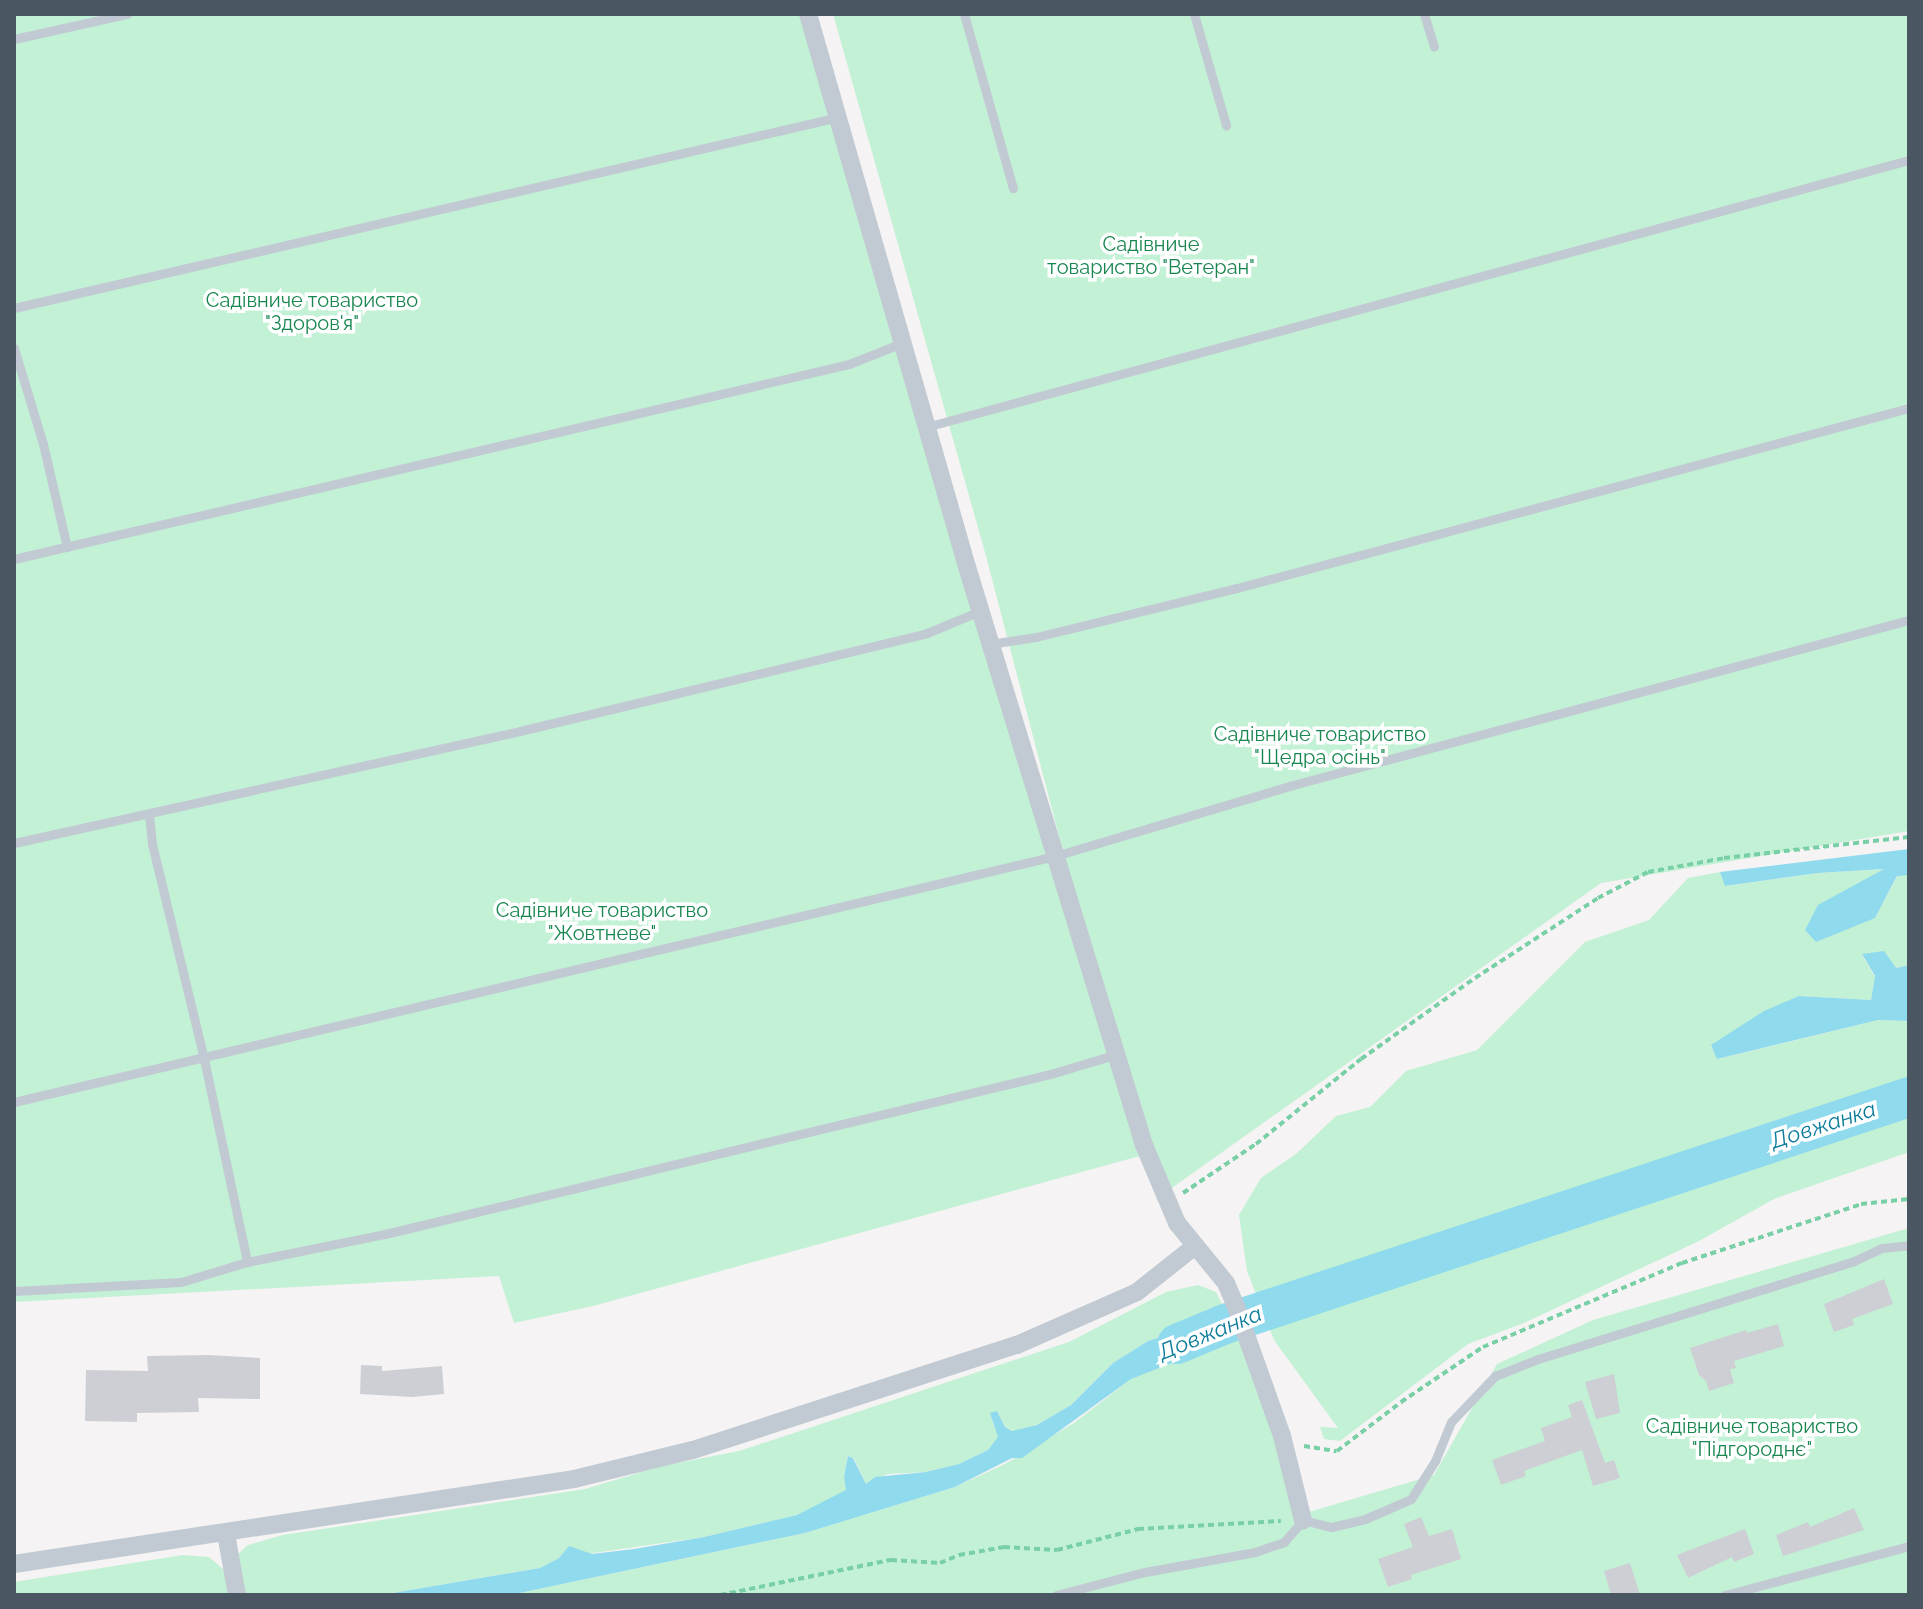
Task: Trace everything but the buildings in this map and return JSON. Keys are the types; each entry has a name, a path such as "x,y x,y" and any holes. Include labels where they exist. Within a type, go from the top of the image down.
{"street":[{"path":"808,14 980,611 1114,1055 1144,1145 1177,1223 1226,1283 1235,1304 1282,1436 1303,1520"},
{"path":"14,1564 574,1479 693,1450 1017,1345 1137,1292 1195,1246"},
{"path":"226,1534 237,1595"}],"lane":[{"path":"14,39 127,14"},
{"path":"964,14 1013,188"},
{"path":"1194,14 1226,125"},
{"path":"1424,14 1434,47"},
{"path":"14,308 839,117"},
{"path":"926,427 1909,160"},
{"path":"14,559 849,364 902,343"},
{"path":"14,348 43,444 67,547"},
{"path":"990,644 1036,637 1237,588 1909,408"},
{"path":"14,843 505,734 927,633 980,611"},
{"path":"14,1102 1055,856 1293,785 1909,620"},
{"path":"149,815 152,844 204,1059 247,1262"},
{"path":"14,1291 181,1282 247,1262 314,1251 1054,1073 1114,1055"},
{"path":"1056,1595 1145,1572 1255,1552 1284,1542 1303,1520 1331,1527 1365,1519 1411,1499 1435,1461 1451,1422 1495,1376 1538,1359 1854,1261 1882,1248 1909,1245"},
{"path":"1725,1595 1909,1546"}],"path":[{"path":"1167,1201 1200,1184 1256,1144 1361,1059 1475,978 1598,898 1648,872 1724,858 1909,837"},
{"path":"1282,1436 1314,1450 1337,1451 1401,1402 1483,1347 1727,1247 1861,1204 1908,1200"},
{"path":"720,1595 891,1560 940,1563 959,1555 1004,1547 1057,1550 1138,1529 1303,1520"}],"green space":[{"path":"14,14 808,14 1140,1156 593,1306 514,1323 499,1276 14,1302"},
{"path":"833,14 1909,14 1909,831 1601,883 1169,1190 1127,1097 986,556"},
{"path":"1886,869 1875,918 1898,875 1909,875 1909,965 1896,968 1862,955 1875,977 1871,1000 1799,996 1711,1046 1718,1059 1878,1020 1909,1021 1909,1152 1774,1199 1699,1241 1524,1323 1468,1344 1340,1441 1324,1439 1320,1427 1338,1428 1274,1340 1247,1271 1239,1215 1261,1178 1296,1154 1336,1116 1370,1107 1406,1071 1477,1050 1585,942 1649,920 1688,878 1720,872 1726,886 1818,873"},
{"name":"Садівниче товариство \"Підгороднє\"","path":"1909,1228 1909,1595 510,1595 805,1533 955,1487 1003,1465 1074,1423 1131,1379 1229,1331 1246,1333 1302,1514 1434,1475 1497,1364 1593,1320"},
{"path":"1198,1285 1216,1292 1224,1308 1225,1324 1218,1320 1148,1341 1113,1363 1071,1405 1037,1425 1013,1431 1005,1427 997,1411 992,1420 999,1437 988,1450 959,1464 926,1472 888,1474 866,1484 854,1458 848,1456 844,1477 847,1490 836,1498 797,1515 704,1537 559,1558 540,1568 381,1595 242,1595 238,1554 248,1545 283,1535 585,1489 662,1466 739,1451 1069,1342 1166,1292"},
{"path":"183,1555 209,1557 223,1569 231,1595 14,1595 14,1582"}],"water":[{"path":"1909,849 1909,875 1897,876 1875,918 1816,942 1805,930 1818,905 1884,869 1818,873 1725,886 1720,872"},
{"path":"1884,951 1896,968 1909,965 1909,1021 1878,1020 1717,1059 1711,1045 1764,1011 1799,996 1871,1000 1875,976 1862,954"},
{"path":"1225,1317 1229,1331 1216,1346 1131,1379 1022,1458 1012,1458 955,1487 805,1533 510,1595 381,1595 540,1568 559,1558 569,1546 592,1554 634,1549 704,1537 797,1515 846,1490 844,1477 848,1456 853,1458 866,1484 875,1477 926,1472 959,1464 988,1450 998,1437 990,1413 997,1411 1005,1427 1012,1431 1037,1425 1071,1405 1113,1363 1148,1341"}],"waterway":[{"name":"Довжанка","path":"1177,1344 1225,1324 1909,1097"}],"park label":[{"name":"Садівниче товариство \"Ветеран\"","path":"1151,256"},
{"name":"Садівниче товариство \"Здоров'я\"","path":"312,312"},
{"name":"Садівниче товариство \"Щедра осінь\"","path":"1320,746"},
{"name":"Садівниче товариство \"Жовтневе\"","path":"602,922"}]}
